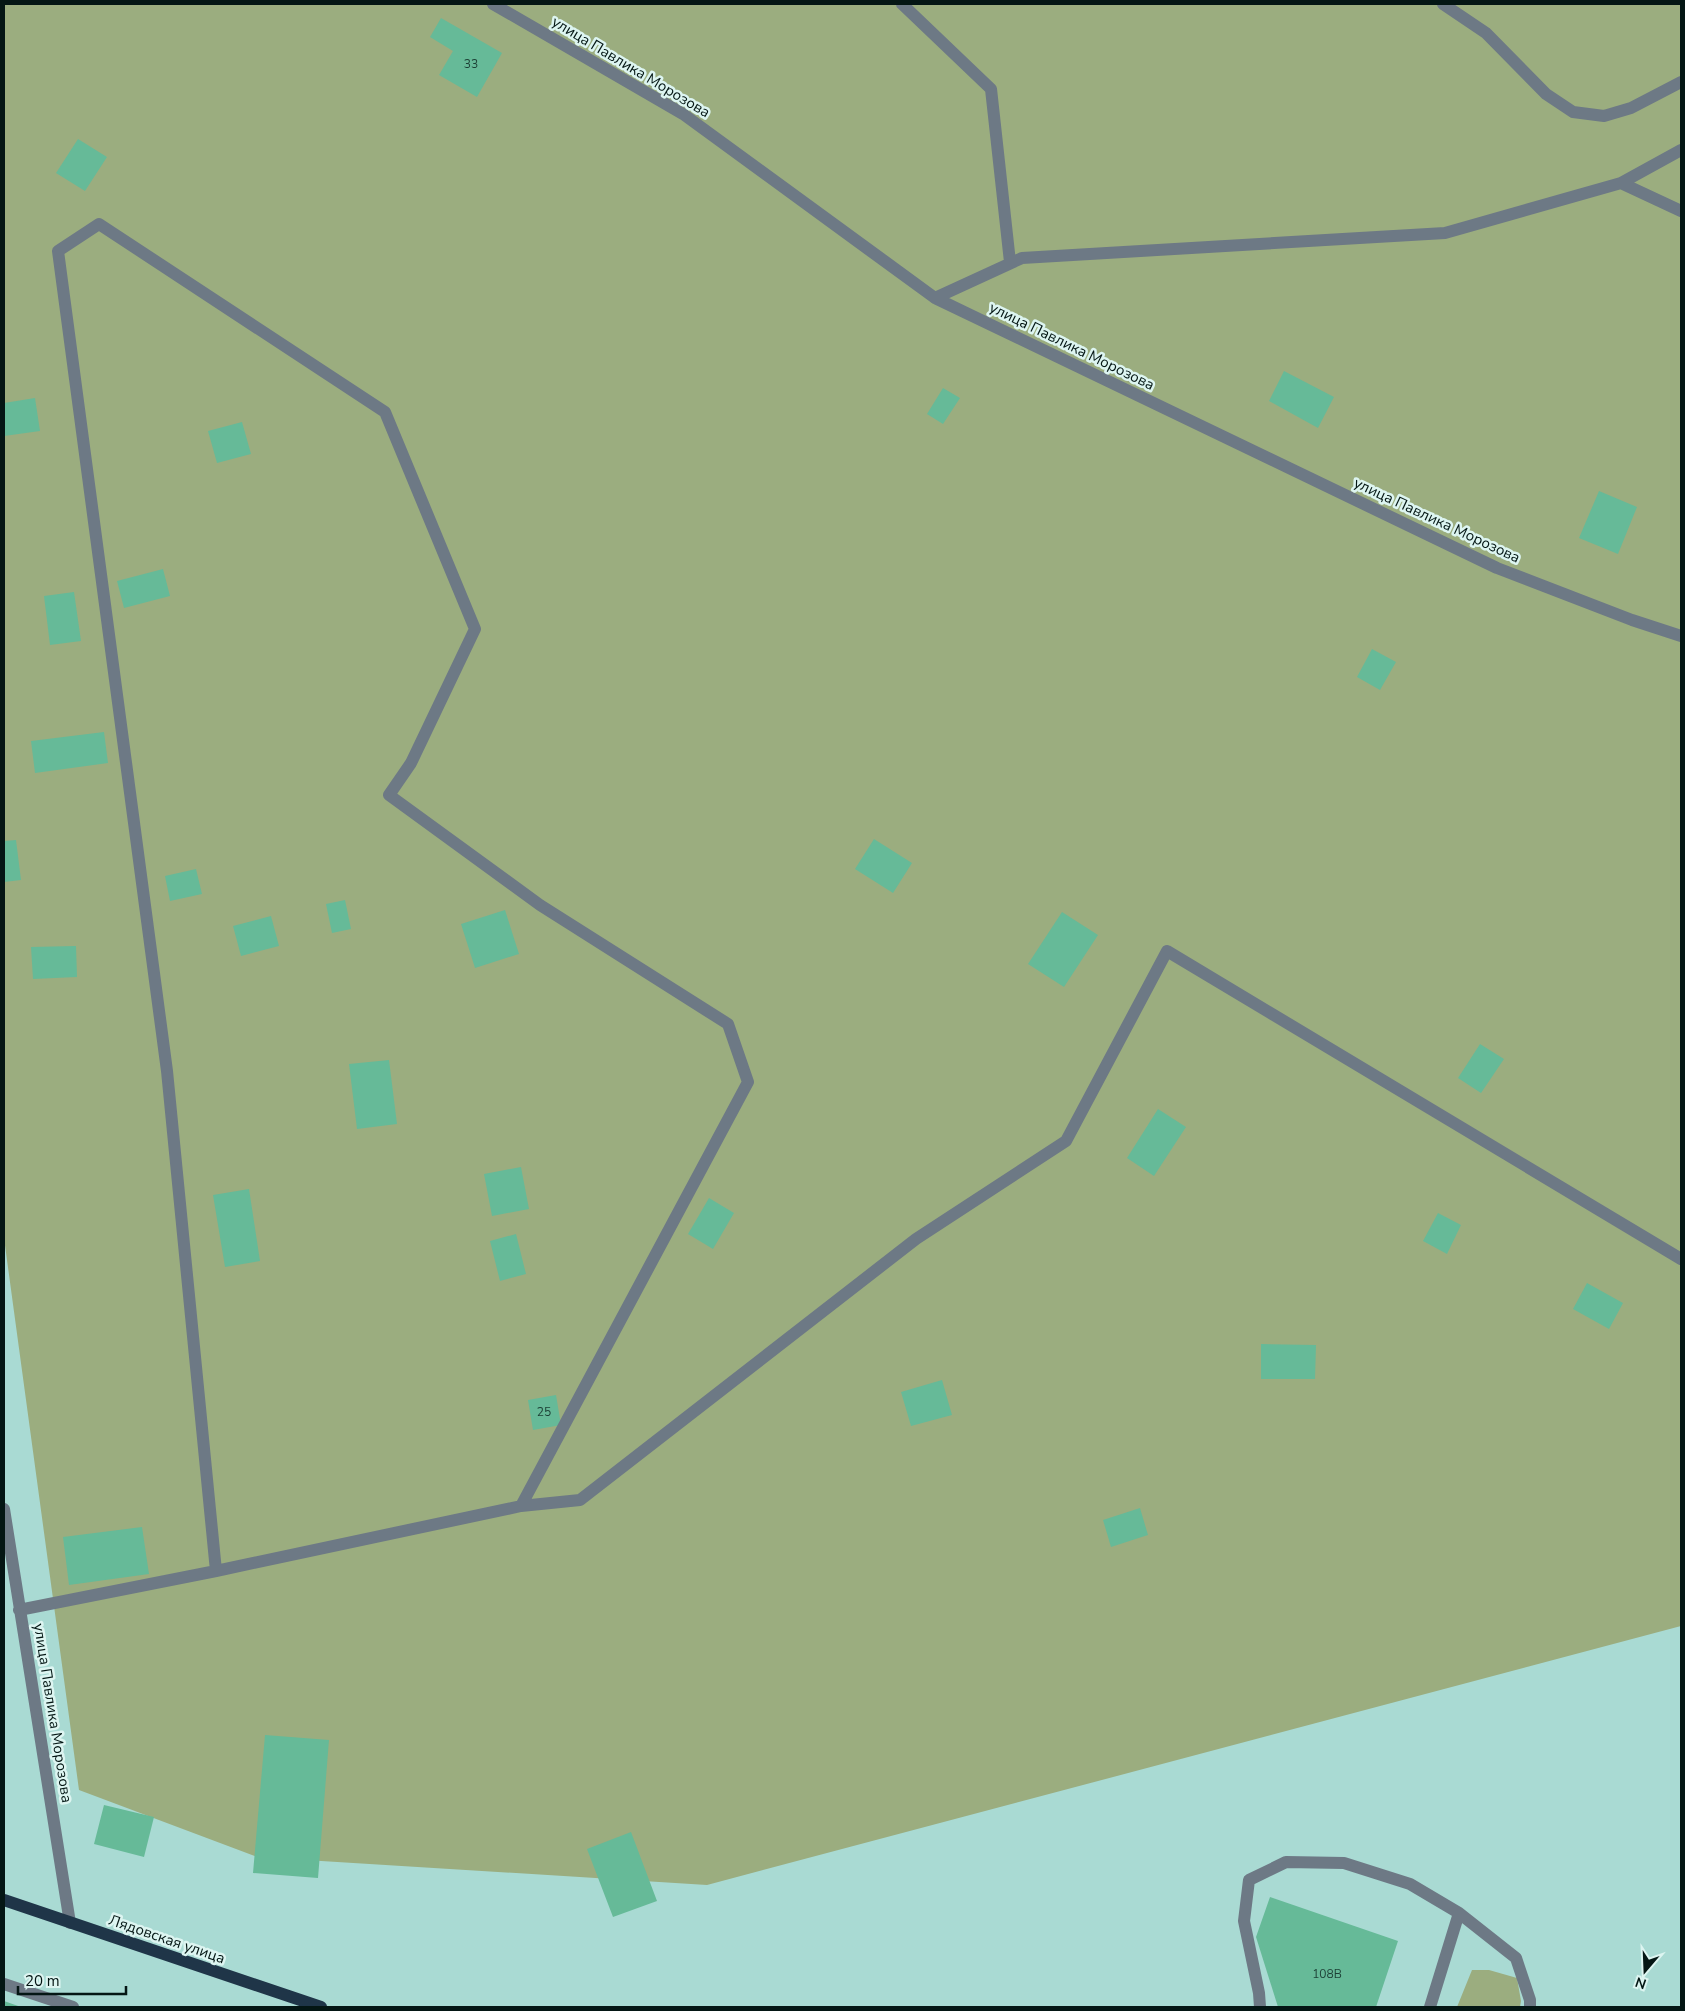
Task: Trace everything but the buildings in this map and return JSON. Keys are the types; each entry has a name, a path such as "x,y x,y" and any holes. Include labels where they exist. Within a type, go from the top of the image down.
{"main road":[{"name":"Лядовская улица","path":"4,1900 320,2007"}],"street":[{"name":"улица Павлика Морозова","path":"493,4 683,114 935,298 1497,568 1632,620 1681,636"},
{"path":"902,4 991,89 1010,262"},
{"path":"1443,4 1486,33 1546,94 1573,112 1604,116 1630,108 1681,82"},
{"path":"935,298 1022,258 1446,233 1621,182 1681,150"},
{"path":"1621,182 1681,211"},
{"path":"216,1571 167,1071 58,251 100,224 386,412 475,629 411,763 389,795 540,905 728,1024 748,1082 521,1506"},
{"path":"20,1610 216,1571 521,1506 580,1500 916,1239 1066,1141 1167,951 1681,1258"},
{"name":"улица Павлика Морозова","path":"4,1509 70,1923"},
{"path":"1260,2007 1259,1993 1244,1921 1249,1880 1286,1862 1344,1863 1410,1884 1459,1913 1516,1958 1530,2000 1530,2007"},
{"path":"1430,2007 1459,1913"},
{"path":"4,1984 73,2007"}],"green space":[{"path":"4,4 1681,4 1681,1626 707,1885 257,1857 79,1790 4,1238"},
{"path":"1472,1970 1489,1970 1517,1978 1521,2001 1520,2007 1457,2007"}]}
